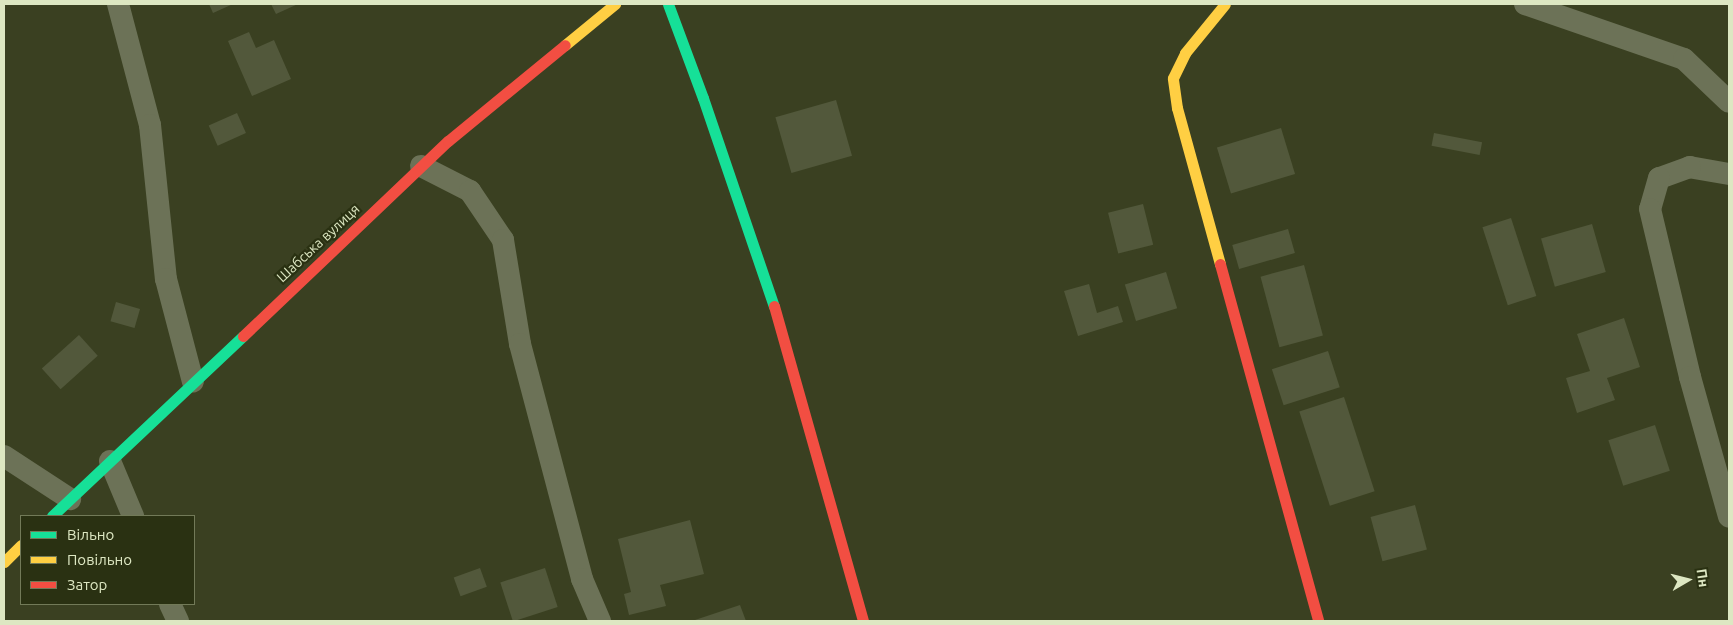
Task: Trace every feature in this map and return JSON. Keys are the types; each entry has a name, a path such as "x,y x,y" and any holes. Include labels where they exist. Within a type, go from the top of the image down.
{"street":[{"path":"118,4 150,125 166,279 193,382"},
{"name":"Шабська вулиця","path":"53,515 448,141 615,4"},
{"path":"668,4 704,98 773,302 863,621"},
{"path":"1225,4 1185,53 1173,78 1177,108 1318,621"},
{"path":"1524,4 1684,60 1729,102"},
{"path":"421,166 470,191 503,240 520,344 582,579 600,621"},
{"path":"1729,174 1690,167 1659,178 1650,209 1690,376 1729,517"},
{"path":"4,456 70,499"},
{"path":"110,461 133,515"},
{"path":"4,562 20,546"},
{"path":"170,605 178,621"}],"building":[{"path":"209,4 233,4 213,13"},
{"path":"271,4 298,4 276,14"},
{"path":"249,32 256,48 274,40 291,79 252,96 228,41"},
{"path":"836,100 852,156 791,173 775,117"},
{"path":"237,113 246,133 218,146 209,126"},
{"path":"1281,128 1295,174 1231,193 1217,148"},
{"path":"1434,133 1482,142 1480,155 1432,146"},
{"path":"1143,204 1153,245 1118,253 1108,213"},
{"path":"1511,218 1536,296 1508,305 1482,227"},
{"path":"1592,224 1606,272 1555,287 1541,239"},
{"path":"1288,229 1295,253 1239,269 1232,245"},
{"path":"1304,265 1323,336 1279,347 1261,277"},
{"path":"1166,272 1177,308 1136,321 1125,285"},
{"path":"1089,284 1097,313 1118,306 1123,322 1078,336 1064,291"},
{"path":"116,302 140,309 135,328 110,321"},
{"path":"1624,318 1640,367 1607,378 1615,400 1577,413 1566,378 1590,371 1577,334"},
{"path":"79,335 98,356 61,389 42,368"},
{"path":"1328,351 1340,387 1284,405 1272,369"},
{"path":"1344,397 1375,491 1330,506 1299,412"},
{"path":"1655,425 1670,471 1623,486 1608,440"},
{"path":"1415,505 1427,549 1382,561 1371,517"},
{"path":"690,520 704,574 660,585 666,606 629,615 624,594 631,592 618,539"},
{"path":"480,568 487,587 461,596 454,578"},
{"path":"545,568 558,607 513,621 500,583"},
{"path":"740,605 746,621 692,621"}],"traffic: fast":[{"path":"668,4 703,98 774,306"},
{"path":"53,515 243,336"}],"traffic: slow":[{"path":"565,45 615,4"},
{"path":"1220,264 1177,108 1173,78 1185,53 1225,4"},
{"path":"4,562 20,546"}],"traffic: jam":[{"path":"243,336 448,141 565,45"},
{"path":"1220,264 1318,621"},
{"path":"774,306 863,621"}]}
